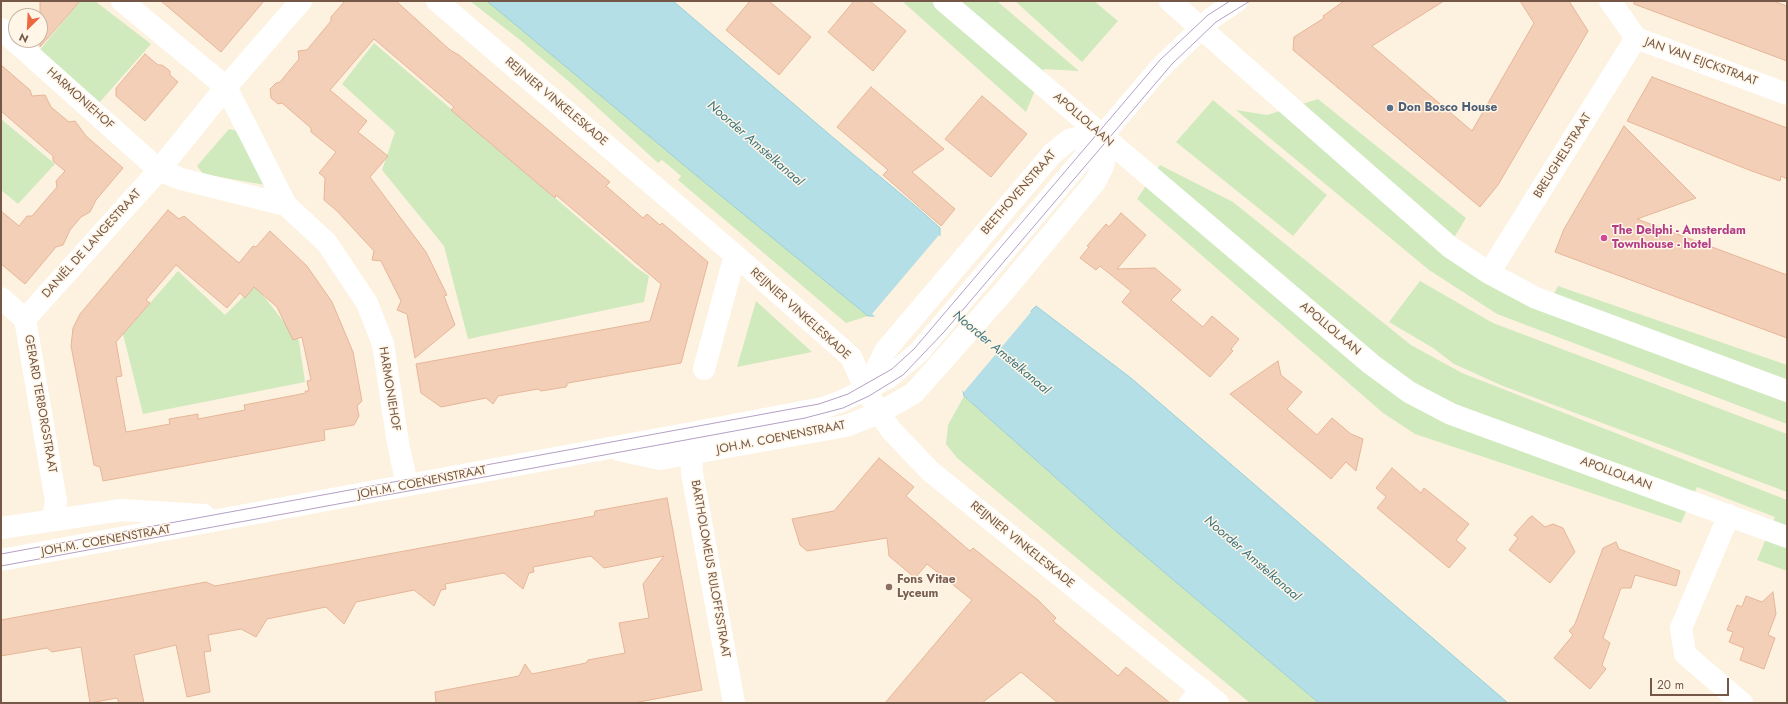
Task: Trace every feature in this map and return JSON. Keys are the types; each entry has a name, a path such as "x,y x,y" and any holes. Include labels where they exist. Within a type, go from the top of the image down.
{"street":[{"name":"HARMONIEHOF","path":"122,1 226,87 286,204 327,243 367,303 383,344 398,443 407,485"},
{"path":"158,170 226,87 301,1"},
{"name":"REIJNIER VINKELESKADE","path":"437,1 735,255 851,357 866,390 885,421 930,471 1196,696 1218,703"},
{"name":"APOLLOLAAN","path":"944,1 1102,137 1371,364 1409,392 1451,414 1787,537"},
{"path":"1170,1 1450,247 1489,273 1536,298 1787,392"},
{"path":"1102,137 1159,69 1212,18 1238,1"},
{"name":"JAN VAN EIJCKSTRAAT","path":"1610,1 1636,38 1787,94"},
{"name":"HARMONIEHOF","path":"1,29 158,170 181,179 286,204"},
{"name":"BREUGHELSTRAAT","path":"1489,273 1636,38"},
{"name":"BEETHOVENSTRAAT","path":"866,390 885,351 1052,154 1069,140 1080,137 1102,137"},
{"name":"JOH.M. COENENSTRAAT","path":"691,444 823,408 866,390 888,378 918,353 1102,137"},
{"name":"JOH.M. COENENSTRAAT","path":"1,560 235,518 609,447 691,444 885,421 936,369 1096,182 1103,166 1105,156 1102,137"},
{"name":"DANIËL DE LANGESTRAAT","path":"25,318 158,170"},
{"path":"704,369 735,255"},
{"name":"GERARD TERBORGSTRAAT","path":"1,298 25,318 56,501 53,520"},
{"name":"BARTHOLOMEUS RULOFFSSTRAAT","path":"691,444 692,473 734,703"},
{"name":"JOH.M. COENENSTRAAT","path":"1,528 122,510 235,518"},
{"path":"1729,515 1681,628 1684,654 1742,703"}],"green space":[{"path":"80,1 95,1 151,44 99,103 38,52 41,48 48,48 48,40"},
{"path":"470,1 488,1 868,316 846,323 678,180 681,176 662,160 658,163 574,86 520,40"},
{"path":"902,1 997,1 1079,71 1044,69 1026,112"},
{"path":"1015,1 1094,1 1118,21 1082,62"},
{"path":"374,43 637,268 649,276 644,302 468,339 444,246 382,170 395,132 342,84"},
{"path":"1318,99 1466,218 1444,254 1548,305 1558,286 1787,365 1787,424 1497,314 1429,270 1236,110 1267,115"},
{"path":"1213,100 1327,195 1293,236 1176,142"},
{"path":"1,119 55,164 18,204 1,190"},
{"path":"229,129 241,132 265,185 203,174 197,166"},
{"path":"1160,165 1233,202 1411,345 1462,373 1787,500 1787,571 1757,560 1775,517 1697,487 1681,523 1415,434 1383,413 1137,199"},
{"path":"178,271 225,315 255,285 299,341 305,382 143,414 123,334"},
{"path":"1420,281 1493,323 1787,434 1787,492 1503,386 1454,364 1433,348 1389,322"},
{"path":"756,301 812,352 737,367"},
{"path":"964,396 1118,533 1319,703 1250,703 957,458 946,444 948,425"}],"water":[{"name":"Noorder Amstelkanaal","path":"487,1 673,1 919,209 940,228 940,238 1009,297 1030,312 1036,306 1131,378 1508,703 1319,703 1118,533 964,396 962,386 876,316 868,316"}],"pier":[{"path":"939,235 1031,312 964,392 872,314"}],"building":[{"path":"40,1 80,1 48,38 48,8 40,8"},
{"path":"161,1 264,1 221,52"},
{"path":"345,1 396,1 450,50 459,55 610,182 606,186 643,218 647,214 660,225 662,223 708,262 681,363 568,383 566,387 541,391 538,389 498,396 493,404 486,398 441,407 421,393 416,364 650,321 661,284 556,195 555,198 451,110 454,107 374,39 330,90 367,121 358,132 388,156 370,177 426,252 447,295 444,296 455,325 415,358 407,314 397,310 401,301 381,261 372,260 374,251 337,211 324,200 325,178 319,173 336,152 311,132 311,128 282,103 278,104 271,98 270,89 276,83 280,82 299,59 298,51 307,50 331,21 331,17"},
{"path":"750,1 769,1 811,37 779,75 726,30"},
{"path":"854,1 870,1 906,31 873,71 828,32"},
{"path":"1344,1 1444,1 1372,46 1472,131 1534,23 1520,1 1569,1 1588,31 1498,185 1480,207 1293,50 1294,37 1324,18 1323,16"},
{"path":"1634,1 1773,1 1787,6 1787,61 1634,4"},
{"path":"145,54 158,65 162,65 170,71 170,75 178,82 145,121 116,96 116,88"},
{"path":"1,65 30,90 32,96 45,95 51,107 69,122 75,121 86,136 123,168 96,200 90,212 81,217 70,230 63,245 56,247 25,284 1,264 1,211 19,226 27,216 32,216 57,187 56,181 65,171 53,161 53,156 1,111"},
{"path":"1652,77 1787,128 1787,179 1781,176 1780,181 1749,170 1627,121"},
{"path":"871,87 944,149 912,172 955,209 941,226 883,175 888,170 837,127"},
{"path":"982,96 1027,134 991,177 945,139"},
{"path":"1624,126 1696,198 1637,219 1787,275 1787,338 1555,252 1564,229"},
{"path":"168,210 179,219 184,216 239,263 253,246 256,247 270,231 307,266 332,302 353,352 362,401 357,406 359,416 354,425 324,430 325,440 103,481 100,467 94,465 71,346 73,328 80,314","holes":["176,265 227,308 240,293 245,298 254,287 277,307 293,340 302,337 311,380 307,381 309,391 305,391 306,393 244,405 245,410 198,419 198,414 169,419 170,424 126,432 116,377 122,376 116,342 150,303 146,300"]},
{"path":"1121,213 1146,235 1117,269 1155,268 1181,290 1171,300 1203,327 1212,316 1239,339 1231,349 1233,351 1210,377 1122,302 1131,291 1100,266 1096,270 1080,258 1089,247 1087,246 1106,224 1109,227"},
{"path":"1278,361 1281,375 1302,392 1287,409 1317,435 1332,418 1351,434 1363,439 1356,471 1346,462 1331,479 1230,394"},
{"path":"879,458 914,487 906,496 970,551 973,548 1038,600 1056,618 1053,621 1118,676 1126,667 1170,703 1058,703 1021,672 982,703 885,703 972,600 927,564 915,578 889,556 887,538 807,551 800,545 792,519 834,511"},
{"path":"1392,468 1421,493 1424,488 1469,524 1456,540 1466,548 1449,568 1377,508 1386,497 1376,488"},
{"path":"667,498 702,690 634,703 436,703 435,692 519,676 525,664 532,674 586,663 588,660 625,653 619,623 649,618 643,584 664,556 604,568 591,556 533,567 534,572 529,573 523,589 504,573 445,584 446,589 441,590 434,606 414,590 356,602 344,624 326,607 267,619 256,637 241,629 208,635 211,651 204,652 210,692 187,697 176,645 134,655 144,703 119,703 117,698 90,703 81,647 52,652 47,648 1,656 1,620 206,582 215,586 594,516 595,511"},
{"path":"1532,516 1545,527 1553,524 1563,528 1575,552 1550,583 1509,550 1518,538 1514,535"},
{"path":"1616,542 1619,549 1680,571 1676,586 1635,575 1631,588 1621,588 1603,638 1610,643 1602,665 1606,669 1590,689 1554,658 1573,635 1569,631 1575,624 1603,548"},
{"path":"1773,592 1776,614 1768,635 1775,638 1764,669 1740,660 1744,648 1729,642 1733,632 1727,630 1737,605 1742,607 1746,596 1762,602"}],"tram line":[{"path":"1,554 819,404 848,394 892,369 914,349 1160,60 1208,15 1230,1"},
{"path":"1,566 805,418 843,408 869,396 903,375 944,332 1172,64 1216,22 1250,1"}],"place":[{"name":"Don Bosco House","path":"1390,108"},
{"name":"The Delphi - Amsterdam Townhouse - hotel","path":"1604,238"},
{"name":"Fons Vitae Lyceum","path":"889,587"}]}
